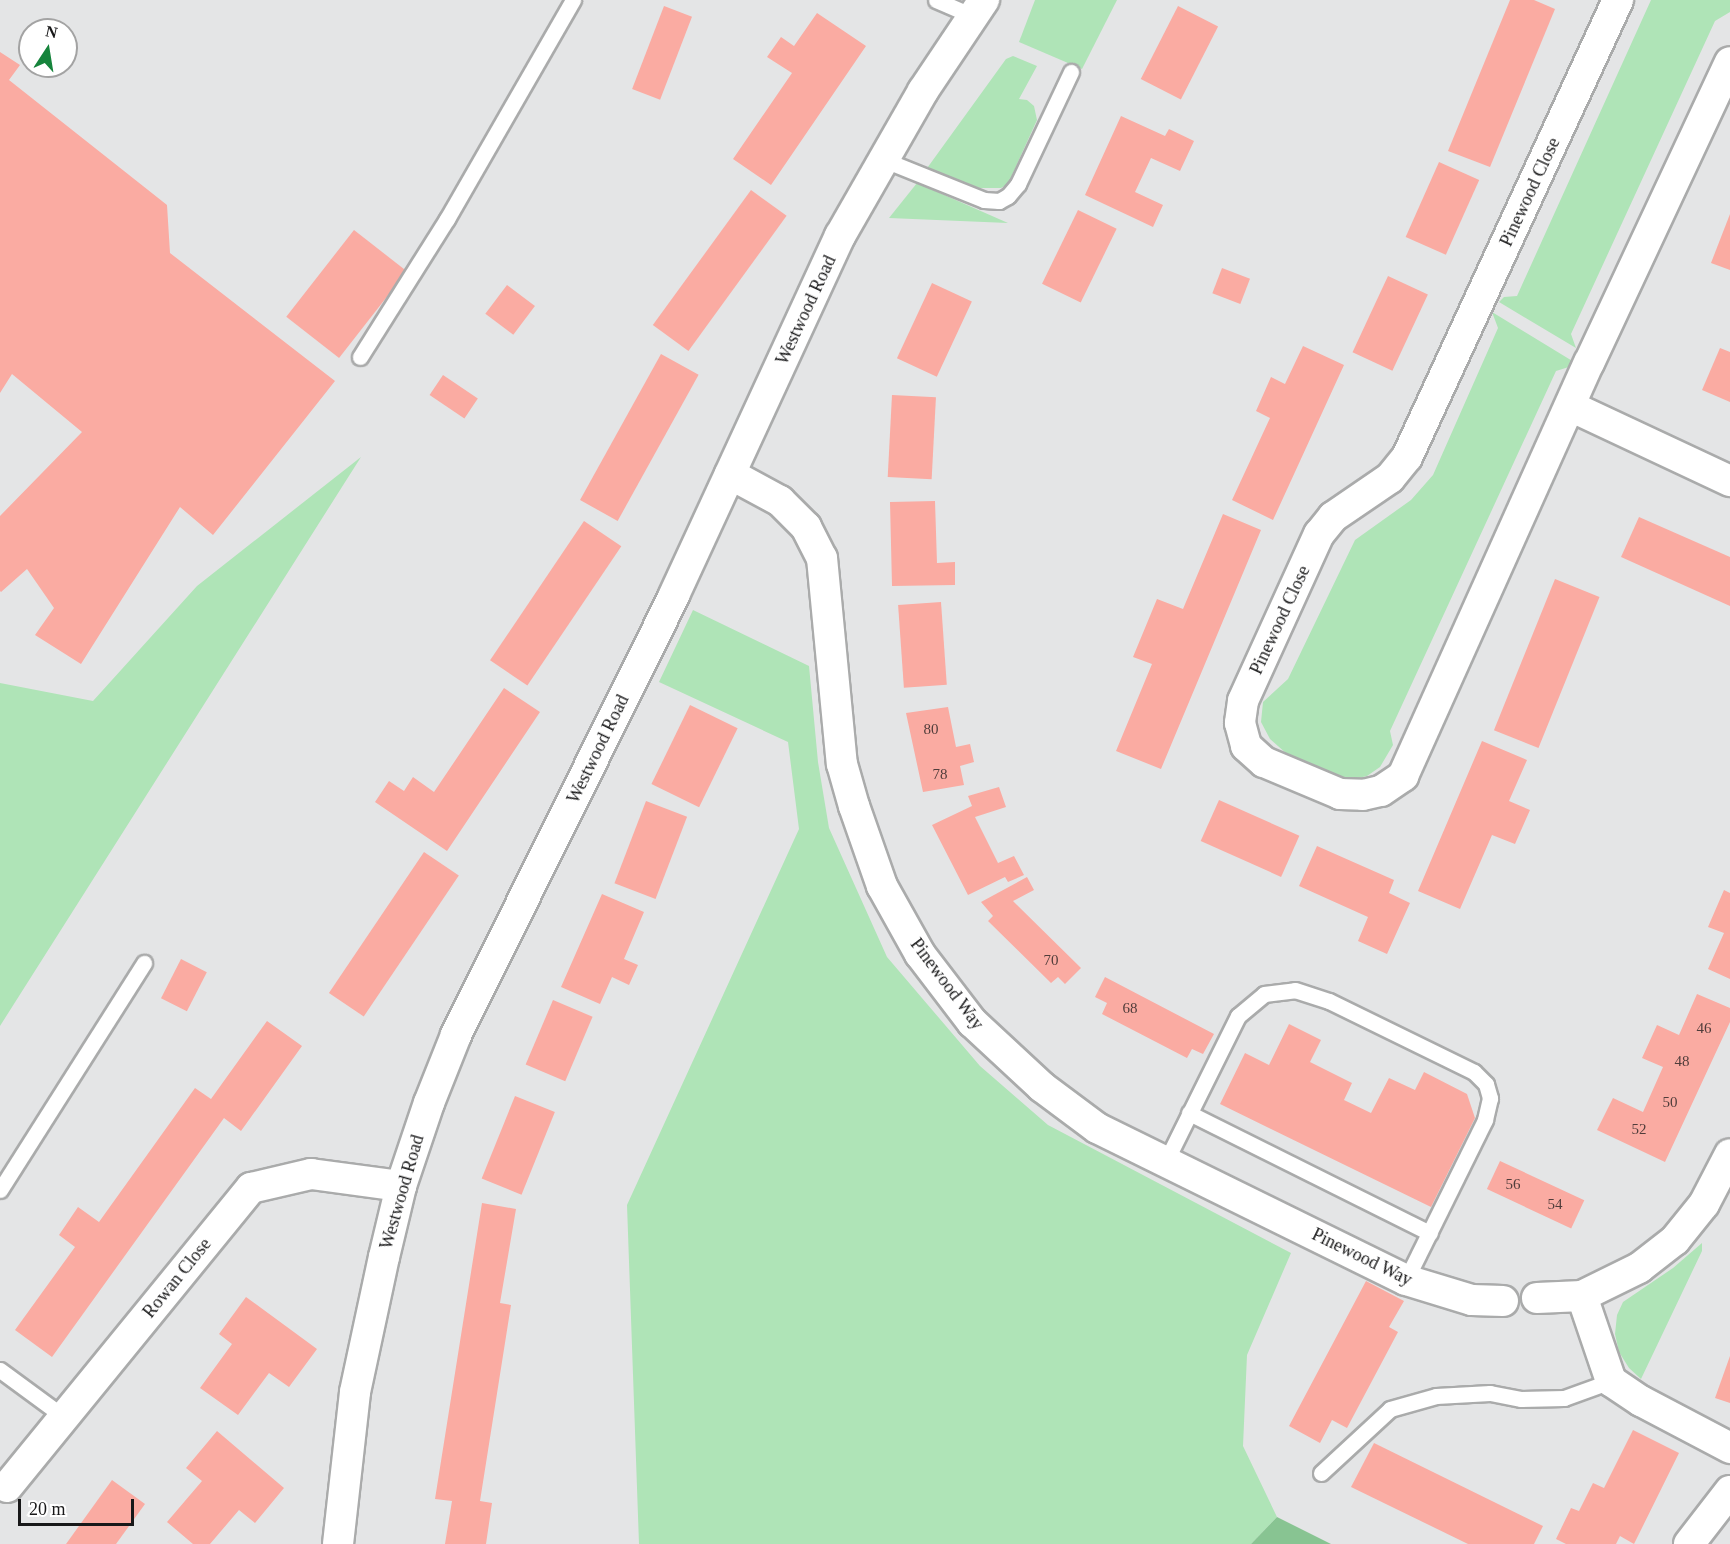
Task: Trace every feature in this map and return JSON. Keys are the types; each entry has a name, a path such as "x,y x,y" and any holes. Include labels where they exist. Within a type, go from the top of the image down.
{"street":[{"name":"Pinewood Close","path":"1618,0 1407,457 1390,478 1333,517 1320,534 1243,701 1240,723 1246,746 1264,762 1340,794 1363,795 1381,791 1403,776 1570,406 1730,62"},
{"name":"Westwood Road","path":"338,1544 355,1392 401,1186 429,1103 460,1026 663,615 840,236 882,159 979,8"},
{"path":"1570,406 1730,481"},
{"name":"Pinewood Way","path":"730,474 780,501 806,527 822,558 842,764 882,886 920,954 972,1022 1042,1087 1097,1128 1406,1280 1472,1300 1503,1301"},
{"path":"1537,1298 1582,1296 1639,1268 1675,1240 1704,1204 1730,1154"},
{"name":"Rowan Close","path":"7,1487 251,1188 311,1174 401,1186"},
{"path":"1582,1296 1611,1381 1641,1401 1730,1448"},
{"path":"1689,1544 1730,1491"}],"lane":[{"path":"360,357 447,219 573,0"},
{"path":"936,0 979,8"},
{"path":"882,159 984,200 999,201 1008,196 1018,184 1071,72"},
{"path":"0,1190 144,963"},
{"path":"1166,1161 1238,1016 1264,994 1295,990 1329,1002 1474,1071 1486,1084 1490,1098 1485,1119 1406,1280"},
{"path":"1190,1113 1430,1233"},
{"path":"0,1370 64,1417"},
{"path":"1321,1473 1390,1409 1437,1396 1490,1393 1521,1400 1564,1398 1611,1381"}],"green space":[{"path":"1035,0 1117,0 1082,69 1019,42"},
{"path":"1651,0 1730,0 1730,12 1715,21 1571,334 1576,348 1499,302 1504,297 1517,296"},
{"path":"1013,56 1037,66 1019,99 1027,100 1034,106 1037,120 1008,184 1001,188 980,188 925,171 1006,59"},
{"path":"917,183 1008,223 889,218"},
{"path":"1492,312 1574,362 1572,366 1556,371 1390,731 1393,745 1380,767 1367,776 1346,781 1287,754 1270,739 1261,722 1263,702 1288,679 1355,540 1411,500 1433,475 1498,328"},
{"path":"361,457 0,1026 0,683 93,701 197,586"},
{"path":"693,610 809,666 818,762 829,828 887,957 980,1066 1048,1125 1291,1253 1247,1355 1243,1446 1277,1517 1251,1544 639,1544 627,1205 799,829 788,742 659,682"},
{"path":"1702,1243 1702,1251 1641,1379 1629,1368 1619,1352 1615,1334 1617,1315 1623,1302 1673,1268"},
{"path":"1277,1517 1331,1544 1251,1544"}],"building":[{"path":"1510,0 1534,0 1555,9 1490,167 1448,151"},
{"path":"664,6 692,17 660,100 632,89"},
{"path":"1178,6 1218,26 1181,99 1141,79"},
{"path":"817,13 866,46 771,185 733,159 792,73 767,57 781,37 794,46"},
{"path":"0,52 18,64 18,68 9,80 167,205 170,253 335,381 213,535 180,507 81,664 35,635 54,608 27,569 0,591 0,516 82,432 12,374 0,393"},
{"path":"1121,116 1165,136 1169,129 1194,141 1180,171 1151,158 1135,192 1163,205 1153,227 1085,195"},
{"path":"1439,162 1479,180 1446,255 1406,237"},
{"path":"751,190 787,216 688,351 653,325"},
{"path":"1078,210 1117,229 1081,303 1042,284"},
{"path":"1730,214 1730,270 1711,263"},
{"path":"354,230 407,271 339,358 286,317"},
{"path":"1222,268 1250,279 1240,304 1212,293"},
{"path":"1388,276 1428,295 1392,371 1353,352"},
{"path":"932,283 972,302 937,377 897,358"},
{"path":"507,285 535,306 513,335 485,314"},
{"path":"1303,346 1344,365 1273,520 1232,500 1270,418 1256,411 1271,377 1285,384"},
{"path":"1720,348 1730,352 1730,402 1702,390"},
{"path":"661,354 699,375 618,521 580,500"},
{"path":"443,375 478,398 464,418 430,395"},
{"path":"892,395 936,397 932,479 888,477"},
{"path":"935,501 937,563 955,562 955,585 892,586 890,502"},
{"path":"1223,514 1261,530 1161,769 1116,751 1152,664 1133,657 1157,599 1183,609"},
{"path":"1639,517 1730,557 1730,606 1621,557"},
{"path":"584,521 621,546 527,685 490,660"},
{"path":"1555,579 1600,597 1538,748 1494,730"},
{"path":"941,602 947,685 904,688 898,605"},
{"path":"504,688 540,712 447,851 375,802 389,781 404,791 413,777 434,792"},
{"path":"690,705 738,728 699,807 651,784"},
{"path":"948,707 956,747 970,744 974,762 960,766 964,785 923,792 906,713"},
{"path":"1482,741 1527,760 1509,801 1530,810 1515,844 1492,835 1460,909 1418,891"},
{"path":"999,787 1006,807 975,817 998,863 1014,856 1024,875 1008,882 1005,877 968,895 932,825 972,806 968,796"},
{"path":"1219,800 1299,836 1281,877 1201,841"},
{"path":"646,801 687,817 656,899 614,883"},
{"path":"1317,846 1394,880 1389,893 1410,903 1387,954 1358,941 1368,917 1299,886"},
{"path":"424,852 459,875 364,1016 329,993"},
{"path":"1027,877 1034,890 1013,901 1081,968 1065,984 1058,977 1051,983 988,921 993,916 981,902"},
{"path":"1724,890 1730,893 1730,979 1708,969 1724,933 1708,927"},
{"path":"602,894 644,912 624,959 638,965 629,985 612,977 600,1004 561,987"},
{"path":"181,959 207,972 187,1011 161,998"},
{"path":"1105,977 1214,1034 1203,1054 1192,1049 1187,1058 1102,1014 1107,1003 1095,997"},
{"path":"1697,994 1730,1008 1730,1022 1665,1162 1597,1130 1613,1098 1643,1112 1663,1067 1642,1058 1657,1025 1679,1035"},
{"path":"553,1000 593,1017 565,1081 526,1064"},
{"path":"267,1021 302,1046 241,1131 224,1118 52,1357 15,1330 75,1247 59,1235 78,1207 99,1222 195,1088 211,1099"},
{"path":"1289,1024 1321,1040 1310,1062 1352,1083 1344,1100 1371,1113 1389,1078 1415,1090 1424,1072 1467,1094 1475,1118 1431,1207 1220,1104 1245,1053 1269,1065"},
{"path":"515,1096 555,1112 522,1195 482,1179"},
{"path":"1500,1161 1584,1200 1571,1228 1487,1189"},
{"path":"482,1203 516,1209 500,1303 511,1305 480,1501 492,1503 486,1544 445,1544 452,1501 435,1499"},
{"path":"1366,1281 1404,1301 1389,1327 1398,1332 1347,1428 1332,1420 1320,1443 1289,1426"},
{"path":"246,1297 317,1349 289,1387 269,1373 238,1415 200,1388 232,1344 219,1334"},
{"path":"1730,1356 1730,1403 1715,1398"},
{"path":"1633,1430 1679,1453 1634,1544 1620,1536 1616,1544 1566,1544 1556,1539 1571,1508 1579,1511 1593,1483 1604,1488"},
{"path":"217,1431 284,1488 255,1523 239,1510 210,1544 193,1544 167,1522 202,1481 186,1468"},
{"path":"1374,1443 1543,1526 1534,1544 1468,1544 1351,1487"},
{"path":"112,1480 145,1504 116,1544 66,1544"}]}
